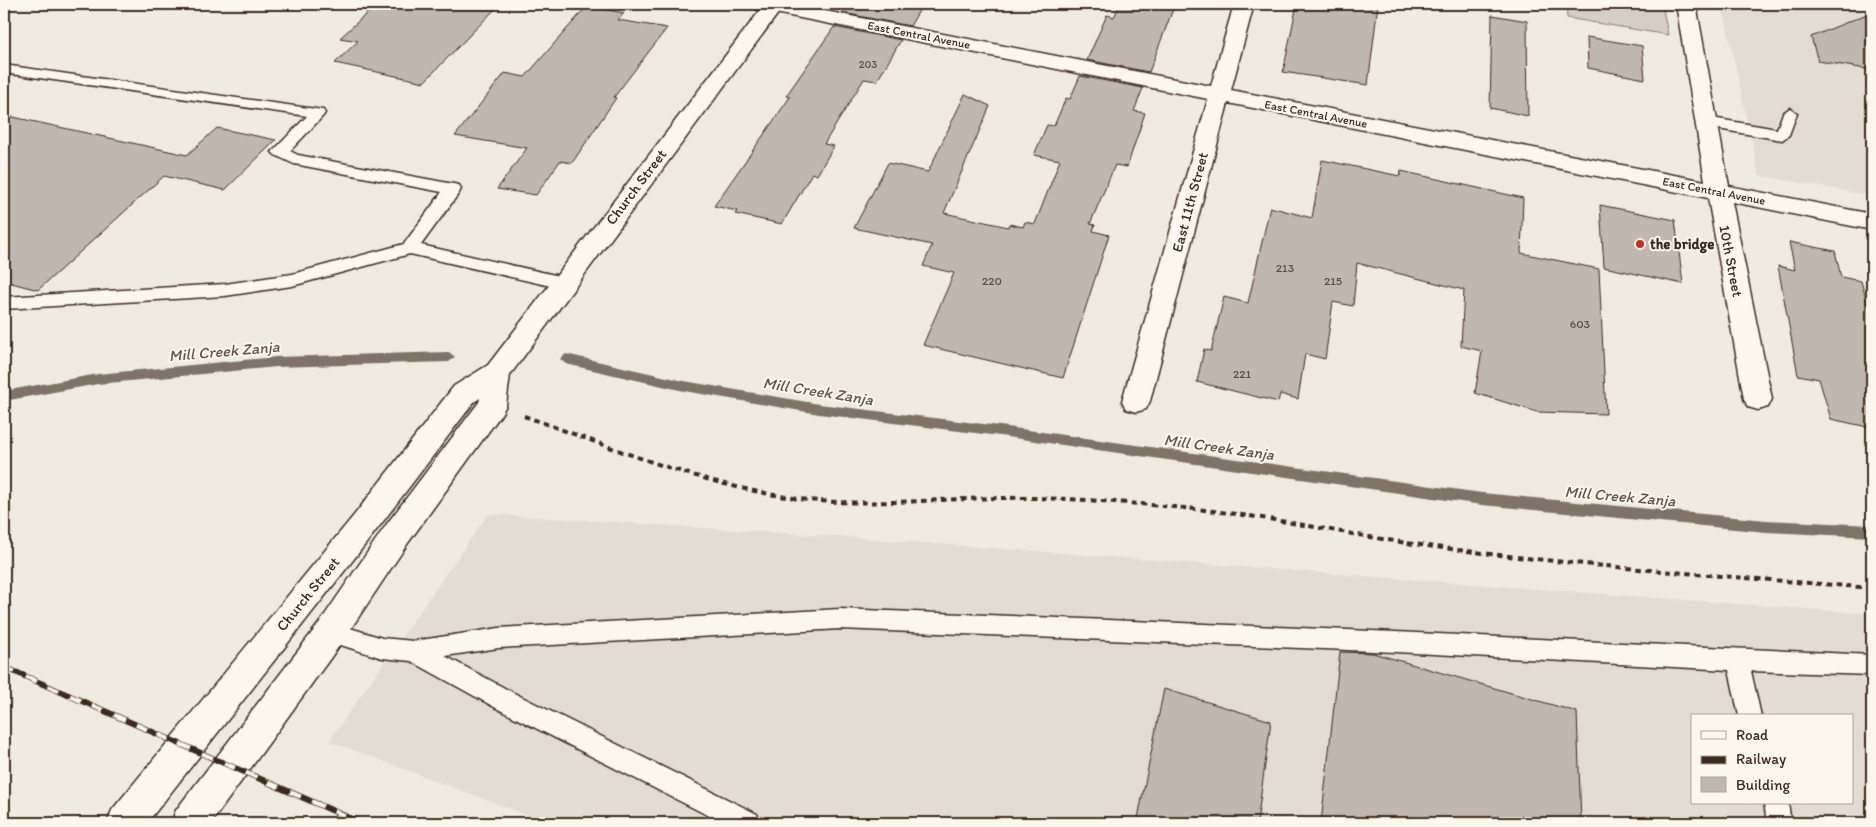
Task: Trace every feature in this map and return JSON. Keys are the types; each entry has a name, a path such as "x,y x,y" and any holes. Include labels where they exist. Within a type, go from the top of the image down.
{"street":[{"name":"East 11th Street","path":"1136,401 1244,4"},
{"name":"10th Street","path":"1686,4 1718,192 1758,399"},
{"name":"East Central Avenue","path":"770,5 1872,222"},
{"name":"Church Street","path":"125,823 464,394 497,372 770,5"},
{"name":"Church Street","path":"189,823 331,632 397,534 492,405 497,372"}],"lane":[{"path":"4,69 318,112 280,152 294,159 454,189 410,248"},
{"path":"1706,122 1782,136 1790,113"},
{"path":"4,303 225,290 292,280 410,248 564,282"},
{"path":"331,632 382,648 414,651 499,638 840,619 1396,642 1872,666"},
{"path":"414,651 504,700 748,823"},
{"path":"1738,660 1750,714"},
{"path":"1776,804 1779,823"}],"path":[{"path":"521,415 686,474 736,488 802,499 869,502 1001,498 1091,500 1274,519 1425,546 1586,565 1872,588"}],"shaded area":[{"path":"1566,4 1662,4 1668,35 1567,18"},
{"path":"1722,4 1847,4 1872,17 1872,196 1759,175"},
{"path":"488,514 859,538 1872,614 1872,823 548,823 329,741"}],"building":[{"path":"377,4 500,4 424,82 335,63 358,41 340,38"},
{"path":"850,4 923,4 910,26 843,13"},
{"path":"1120,4 1175,4 1149,72 1087,60 1107,15 1114,17"},
{"path":"1297,4 1378,4 1368,85 1283,72"},
{"path":"587,6 624,13 618,20 667,28 614,97 616,98 572,163 560,161 536,195 497,189 527,148 455,136 505,73 525,77"},
{"path":"1872,12 1872,70 1818,61 1811,37"},
{"path":"1492,15 1527,21 1528,116 1490,108"},
{"path":"834,27 901,40 877,81 864,79 824,144 834,146 817,175 812,173 782,224 735,214 737,211 714,206 790,97 786,96"},
{"path":"1587,37 1642,46 1645,79 1588,68"},
{"path":"1080,76 1143,88 1134,111 1145,113 1127,167 1115,165 1090,224 1095,225 1093,231 1109,235 1063,378 923,345 954,273 923,266 932,245 854,228 888,163 928,172 965,94 990,106 944,213 1008,227 1009,224 1023,227 1025,222 1035,224 1060,160 1034,155 1047,125 1054,126 1066,98 1070,99"},
{"path":"4,115 187,155 217,128 276,140 225,190 164,176 38,290 4,281"},
{"path":"1322,160 1400,176 1401,171 1523,198 1521,253 1599,269 1606,414 1537,412 1475,393 1482,351 1461,346 1464,290 1357,263 1353,306 1333,302 1325,359 1305,354 1298,399 1280,394 1278,402 1197,382 1204,349 1211,351 1224,297 1248,303 1270,207 1312,218"},
{"name":"the bridge","path":"1600,205 1675,220 1683,284 1604,267"},
{"path":"1789,242 1835,251 1841,277 1861,281 1872,319 1872,428 1831,419 1819,379 1798,375 1778,266 1795,270"},
{"path":"1340,652 1373,653 1577,712 1581,823 1321,823"},
{"path":"1164,689 1271,721 1257,823 1137,823"}],"waterway":[{"name":"Mill Creek Zanja","path":"4,396 98,379 276,362 449,357"},
{"name":"Mill Creek Zanja","path":"566,359 684,386 819,409 1000,431 1482,499 1766,526 1872,531"}],"railway":[{"path":"4,667 361,823"}],"place":[{"name":"the bridge","path":"1640,244"}]}
